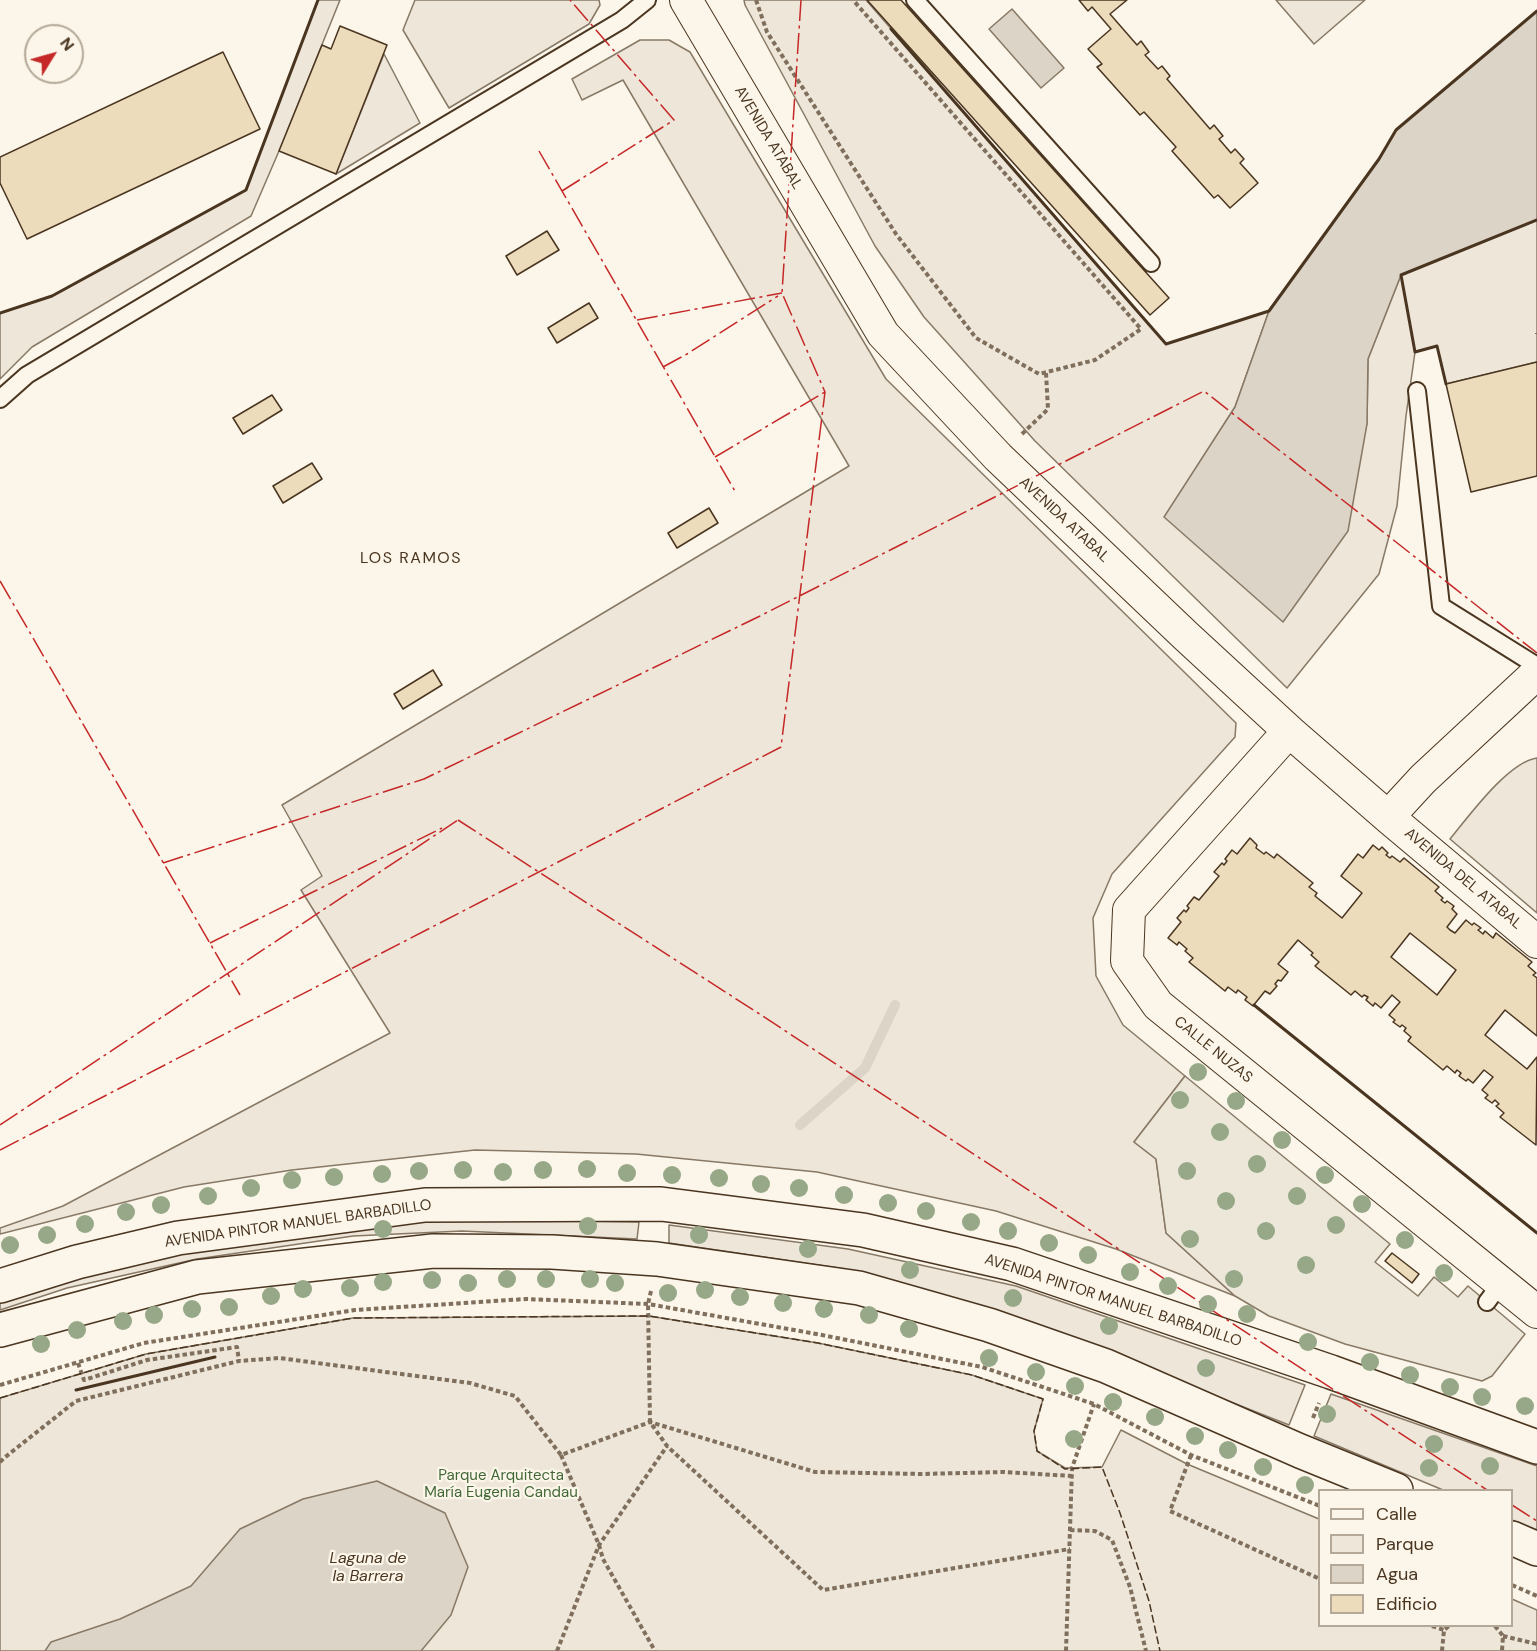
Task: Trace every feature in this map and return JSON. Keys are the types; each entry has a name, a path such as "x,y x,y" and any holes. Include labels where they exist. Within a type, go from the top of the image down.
{"main road":[{"name":"AVENIDA PINTOR MANUEL BARBADILLO","path":"0,1286 78,1262 178,1238 425,1205 661,1204 863,1230 1012,1264 1331,1372 1537,1447"},
{"path":"0,1330 197,1277 433,1251 552,1252 657,1259 859,1288 989,1325 1106,1365 1391,1489"},
{"path":"1513,1538 1537,1549"}],"street":[{"name":"AVENIDA ATABAL","path":"686,0 883,334 998,457 1186,636 1388,817"},
{"path":"1388,817 1423,779 1537,673"},
{"name":"CALLE NUZAS","path":"1289,730 1129,910 1127,961 1158,1005 1494,1293 1537,1312"},
{"name":"AVENIDA DEL ATABAL","path":"1388,817 1537,942"}],"lane":[{"path":"0,399 27,375 622,20 647,0"},
{"path":"915,0 1151,263"},
{"path":"1417,391 1441,606 1537,666"}],"path":[{"path":"756,0 767,32 896,234 976,338 1039,374 1095,360 1141,329 853,0"},
{"path":"998,457 1048,409 1046,373"},
{"path":"657,1259 648,1304 650,1422 667,1446 823,1590 1070,1549"},
{"path":"0,1385 144,1343 355,1310 526,1299 648,1304 982,1367 1094,1404 1191,1455 1318,1505"},
{"path":"78,1363 84,1380 147,1360 237,1347 239,1361"},
{"path":"1,1460 76,1401 239,1361 279,1358 470,1383 515,1396 561,1455 603,1559 655,1651"},
{"path":"1066,1651 1072,1468 1106,1365"},
{"path":"561,1455 650,1422 815,1472 922,1474 1004,1472 1072,1476"},
{"path":"557,1651 599,1545 667,1446"},
{"path":"1191,1455 1170,1511 1318,1578"},
{"path":"1070,1530 1095,1530 1112,1540 1130,1587 1146,1651"},
{"path":"1513,1586 1537,1596"},
{"path":"1435,1627 1444,1630"},
{"path":"1442,1651 1444,1630 1448,1627"},
{"path":"1496,1627 1503,1636 1537,1644"},
{"path":"1502,1651 1503,1636"}],"green space":[{"path":"318,0 340,0 251,216 32,347 0,379 0,313 52,296 246,190"},
{"path":"415,0 599,0 600,5 589,24 449,108 403,30"},
{"path":"744,0 866,0 1166,344 1269,311 1235,407 1165,517 1367,424 1368,359 1401,275 1537,220 1537,362 1446,384 1437,346 1415,352 1397,506 1379,574 1287,688 1035,441 924,317 875,246"},
{"path":"1276,0 1365,0 1314,44"},
{"path":"640,40 669,40 690,52 886,379 1236,723 1235,737 1112,874 1093,918 1096,976 1123,1025 1185,1076 1134,1142 1156,1159 1166,1233 1235,1296 1116,1249 996,1211 817,1172 636,1154 475,1150 292,1170 184,1187 0,1234 0,1228 63,1206 390,1033 301,890 322,876 282,805 849,466 623,80 582,100 572,79"},
{"path":"384,54 420,123 336,174"},
{"path":"1537,758 1537,913 1450,839 1502,779 1514,769"},
{"path":"460,1219 639,1222 637,1239 462,1231 353,1236 197,1259 67,1288 0,1310 0,1300 63,1281 196,1251 352,1227"},
{"path":"669,1225 848,1249 1016,1286 1305,1385 1289,1425 1008,1314 845,1269 669,1243"},
{"name":"Parque Arquitecta María Eugenia Candau","path":"649,1316 818,1343 972,1375 1043,1399 1034,1431 1037,1451 1065,1468 1102,1467 1121,1430 1187,1464 1318,1519 1318,1627 1513,1627 1513,1599 1537,1610 1537,1651 0,1651 0,1398 146,1354 353,1318"},
{"path":"1331,1394 1537,1466 1537,1530 1513,1520 1513,1489 1441,1489 1314,1436"}],"shaded area":[{"path":"1185,1076 1390,1244 1375,1262 1418,1296 1434,1277 1458,1297 1468,1286 1525,1334 1492,1376 1482,1381 1345,1344 1269,1316 1235,1296 1166,1233 1156,1159 1134,1142"}],"water":[{"path":"1012,9 1064,68 1041,88 989,29"},
{"path":"1537,11 1537,220 1401,275 1368,359 1367,424 1348,531 1283,622 1164,517 1235,407 1269,311 1379,159 1396,130"},
{"name":"Laguna de la Barrera","path":"377,1481 445,1513 468,1567 451,1615 421,1651 45,1651 51,1642 120,1619 191,1586 240,1529 303,1499"}],"building":[{"path":"867,0 901,0 1169,298 1150,315"},
{"path":"1079,0 1127,0 1110,14 1137,45 1141,41 1149,52 1145,55 1158,69 1162,66 1170,76 1167,79 1210,129 1214,125 1223,136 1219,139 1231,153 1235,149 1244,159 1240,163 1258,183 1230,208 1218,195 1214,198 1172,151 1176,147 1144,112 1140,115 1097,67 1102,64 1088,49 1111,29 1092,7 1088,11"},
{"path":"340,26 387,45 336,174 279,151 322,45 331,49"},
{"path":"223,52 260,129 27,239 0,183 0,157"},
{"path":"547,231 559,250 517,275 506,256"},
{"path":"589,303 598,318 557,343 548,328"},
{"path":"1537,362 1537,476 1471,492 1446,384"},
{"path":"272,395 282,410 243,434 233,418"},
{"path":"312,463 322,479 283,503 273,486"},
{"path":"709,508 718,523 677,548 668,533"},
{"path":"433,670 442,685 403,709 394,694"},
{"path":"1250,838 1257,845 1256,848 1264,854 1266,852 1274,858 1277,854 1313,883 1309,887 1317,893 1315,896 1342,918 1362,893 1341,876 1358,854 1363,858 1373,845 1379,850 1382,847 1390,858 1392,856 1400,862 1404,858 1439,887 1435,891 1443,898 1441,900 1454,906 1452,909 1457,914 1447,927 1450,930 1455,933 1466,920 1472,925 1474,923 1481,928 1478,930 1483,934 1485,931 1493,938 1496,933 1532,962 1528,966 1536,973 1533,975 1537,978 1537,1036 1505,1010 1485,1035 1527,1069 1537,1057 1536,1145 1500,1117 1504,1113 1496,1106 1499,1104 1495,1100 1492,1103 1485,1098 1488,1095 1482,1090 1493,1077 1484,1070 1473,1083 1459,1076 1461,1073 1457,1070 1455,1073 1447,1066 1443,1070 1408,1041 1411,1037 1404,1031 1406,1028 1393,1022 1395,1020 1389,1015 1400,1002 1392,995 1381,1008 1375,1003 1373,1006 1366,1000 1368,997 1364,995 1362,997 1355,991 1351,995 1315,966 1319,962 1311,955 1313,953 1298,940 1278,964 1288,972 1281,981 1278,980 1275,984 1277,986 1270,994 1265,991 1253,1006 1238,990 1236,993 1228,987 1225,991 1189,962 1193,958 1185,951 1187,949 1179,942 1177,945 1168,938 1181,922 1177,918 1184,910 1186,912 1189,908 1187,906 1194,897 1199,900 1219,876 1214,872 1222,863 1224,865 1227,861 1225,859 1232,850 1237,854","holes":["1410,933 1456,970 1437,995 1391,957"]},
{"path":"1392,1253 1419,1274 1412,1283 1385,1261"}],"waterway":[{"path":"800,1125 865,1068 895,1005"}],"fence":[{"path":"0,1398 146,1354 353,1318 649,1316 818,1343 972,1375 1043,1399 1034,1431 1037,1451 1065,1469 1102,1467 1149,1601 1160,1651"}],"wall":[{"path":"0,313 52,296 246,190 318,0"},
{"path":"891,29 1166,344 1269,311 1379,159 1396,130 1537,11"},
{"path":"1446,384 1437,346 1415,352 1401,275 1537,220"},
{"path":"1254,1005 1537,1233"},
{"path":"76,1390 215,1357"}],"power":[{"path":"562,191 674,120 570,0"},
{"path":"0,1150 781,747 825,392 782,293 801,0"},
{"path":"539,151 736,493"},
{"path":"637,320 782,293"},
{"path":"663,367 778,296"},
{"path":"163,863 424,779 758,617 1204,391 1537,653"},
{"path":"715,457 825,392"},
{"path":"0,581 240,995"},
{"path":"458,820 758,1013 1485,1489"},
{"path":"0,1125 458,820"},
{"path":"210,943 442,828"},
{"path":"1513,1506 1537,1521"}],"district":[{"name":"LOS RAMOS","path":"411,559"}]}
